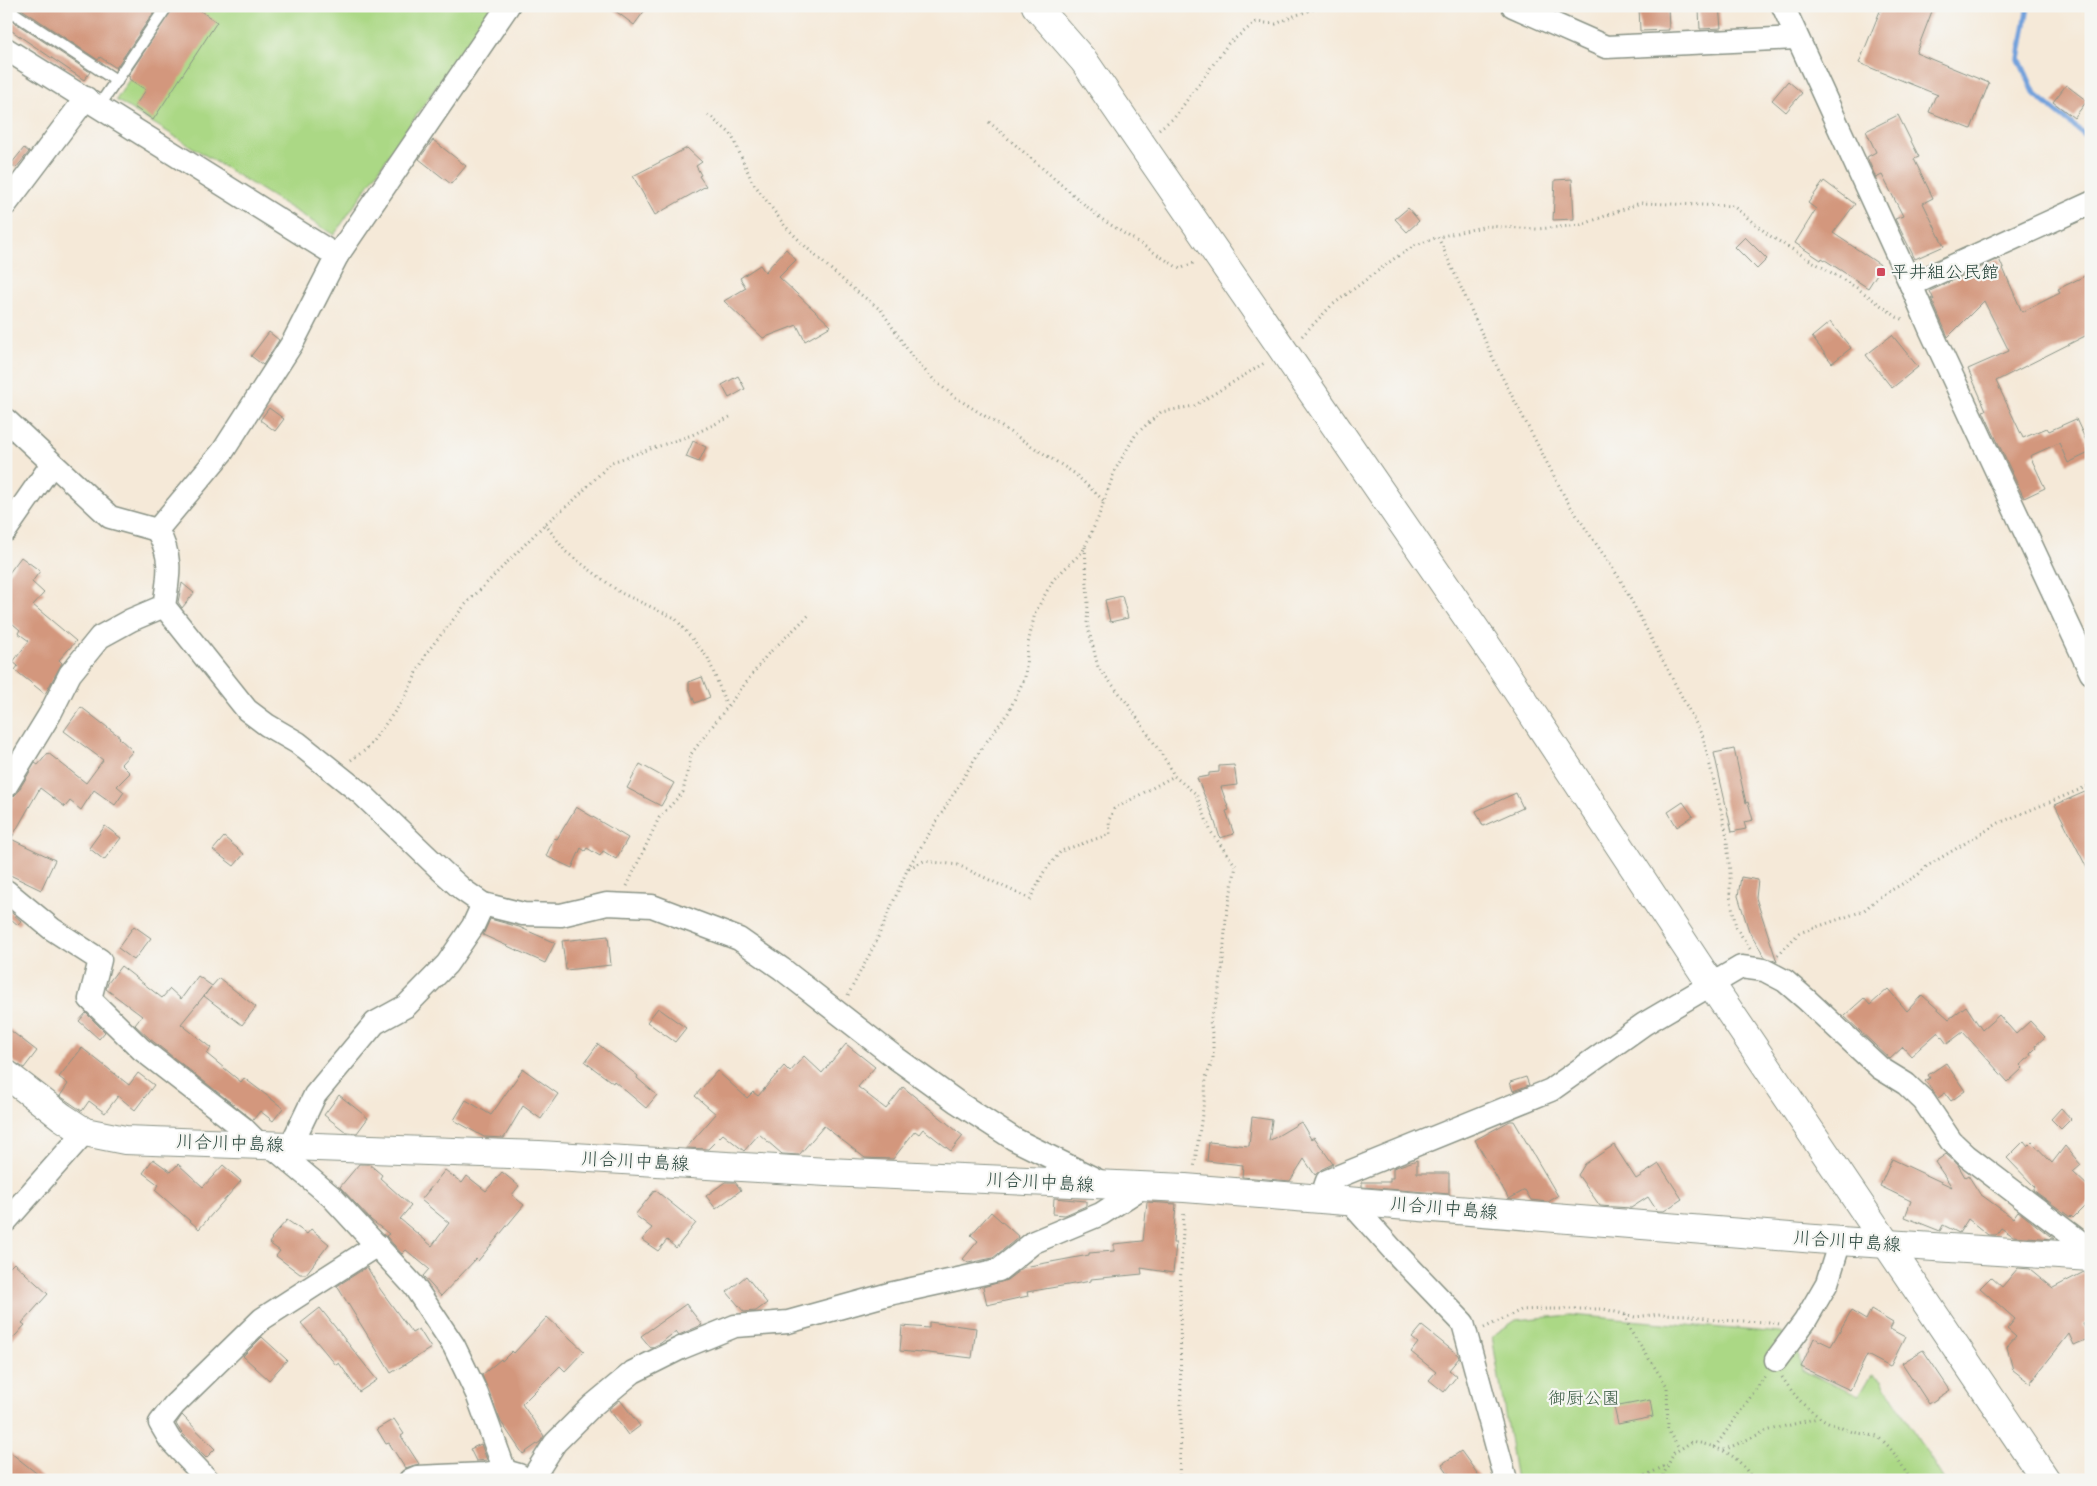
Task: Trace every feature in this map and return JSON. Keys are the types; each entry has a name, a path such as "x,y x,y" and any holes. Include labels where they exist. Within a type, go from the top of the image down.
{"main road":[{"path":"1036,6 1084,61 1498,662 1711,984 2046,1480"},
{"name":"川合川中島線","path":"6,1074 62,1118 85,1132 124,1140 539,1155 827,1172 1188,1188 1840,1241 2091,1257"}],"street":[{"path":"157,530 234,434 293,342 337,256 508,6"},
{"path":"1513,6 1606,47 1796,38"},
{"path":"1783,6 1796,38 1912,284 1931,331 2091,673"},
{"path":"6,49 337,256"},
{"path":"6,204 92,102"},
{"path":"1912,284 2091,203"},
{"path":"6,420 110,517 157,530 166,546 169,572 164,606 247,710 267,726 298,743 363,795 463,890 483,904 523,914 561,915 607,904 652,906 739,939 782,969 904,1064 1014,1139 1108,1185"},
{"path":"6,530 52,464"},
{"path":"6,786 50,714 70,674 100,637 131,620 164,606"},
{"path":"6,891 52,929 100,960 90,999 140,1049 243,1128 273,1144 332,1197 414,1286 454,1346 477,1394 505,1471"},
{"path":"273,1144 375,1023 406,1006 447,964 472,926 483,904"},
{"path":"1321,1198 1327,1181 1551,1090 1644,1024 1741,967 1764,970 1785,982 1880,1068 1906,1084 1924,1101 1951,1141 1967,1156 2091,1250"},
{"path":"6,1221 85,1132"},
{"path":"410,1480 417,1476 485,1474 505,1471 531,1480 555,1443 592,1406 633,1372 682,1348 735,1326 788,1322 889,1294 999,1270 1034,1242 1101,1214 1144,1186"},
{"path":"1348,1200 1463,1323 1506,1480"},
{"path":"1776,1360 1799,1329 1827,1283 1840,1241"},
{"path":"208,1480 170,1440 160,1423 174,1405 262,1319 377,1245"}],"lane":[{"path":"92,102 117,81 167,6"},
{"path":"12,12 117,81"}],"path":[{"path":"1140,143 1174,118 1228,44 1256,22 1276,24 1322,6"},
{"path":"708,115 731,134 752,181 786,226 808,249 852,288 881,310 914,358 936,382 955,397 1074,473 1104,501"},
{"path":"989,122 1100,218 1160,258 1180,269 1191,265 1214,250"},
{"path":"839,1013 875,944 908,868 980,749 1008,713 1025,676 1028,644 1035,613 1053,580 1083,550 1115,470 1136,434 1161,412 1194,406 1283,351 1306,332 1331,306 1414,246 1438,237 1487,226 1537,230 1581,225 1640,203 1733,206 1770,236 1857,288 1898,317 1931,331"},
{"path":"1438,237 1498,369 1567,501 1620,579 1658,648 1703,737 1726,831 1730,896 1736,927 1764,970 1799,933 1863,910 1881,896 1918,875 1927,866 1999,822 2091,785"},
{"path":"334,772 367,749 404,699 427,652 465,605 545,524 573,501 612,462 692,436 732,416"},
{"path":"545,524 566,552 620,593 675,618 708,658 727,706"},
{"path":"1085,545 1088,603 1086,622 1098,667 1128,704 1174,776 1196,794 1211,832 1236,866 1226,917 1218,996 1210,1021 1213,1039 1213,1060 1206,1077 1205,1095 1188,1188 1180,1288 1181,1426 1179,1480"},
{"path":"619,905 659,818 684,792 692,754 767,655 809,615"},
{"path":"908,868 924,861 958,865 1030,899 1044,872 1061,851 1110,834 1109,820 1114,809 1174,776"},
{"path":"1467,1338 1496,1321 1521,1310 1604,1309 1625,1315 1679,1315 1716,1320 1769,1322 1799,1329"},
{"path":"1625,1315 1630,1330 1667,1386 1668,1430 1679,1449"},
{"path":"1715,1447 1744,1409 1776,1360"},
{"path":"1776,1360 1782,1377 1812,1413 1829,1424 1878,1438 1897,1458 1910,1480"},
{"path":"1724,1450 1766,1431 1819,1418"},
{"path":"1666,1480 1663,1475 1674,1453 1693,1441 1724,1450 1745,1467 1753,1480"},
{"path":"1636,1480 1668,1464"}],"green space":[{"path":"177,6 492,6 334,235 116,100"},
{"name":"御厨公園","path":"1571,1315 1780,1333 1797,1343 1801,1370 1859,1396 1872,1374 1882,1380 1944,1480 1516,1480 1492,1336 1516,1320"}],"building":[{"path":"17,6 158,6 116,68 100,57 98,60"},
{"path":"174,6 193,6 217,22 153,120 134,107 146,90 129,79 130,77 128,76"},
{"path":"609,6 648,6 634,25"},
{"path":"1639,6 1668,6 1669,30 1640,31"},
{"path":"1705,6 1719,6 1721,28 1700,29 1699,10"},
{"path":"1882,6 1934,6 1916,53 1989,83 1971,129 1929,112 1935,97 1938,95 1859,63"},
{"path":"8,18 90,72 84,80 6,27"},
{"path":"1788,81 1802,93 1786,112 1772,100"},
{"path":"2066,85 2087,101 2074,118 2053,102"},
{"path":"1898,115 1919,157 1914,159 1933,198 1923,203 1944,246 1915,259 1895,219 1903,216 1882,175 1876,178 1867,157 1876,152 1866,131"},
{"path":"433,140 466,166 451,184 419,159"},
{"path":"24,148 29,152 16,168 11,164"},
{"path":"687,148 702,162 696,166 701,175 699,176 706,186 655,215 633,176"},
{"path":"1572,179 1574,219 1553,220 1555,180"},
{"path":"1824,181 1855,204 1833,233 1882,266 1868,288 1795,243 1816,209 1808,203"},
{"path":"1408,208 1419,221 1407,232 1395,219"},
{"path":"1745,237 1767,259 1757,269 1735,247"},
{"path":"786,249 796,260 779,277 831,326 805,341 797,325 763,338 724,301 746,288 740,278 760,265 765,272"},
{"path":"1999,259 2022,312 2060,293 2058,289 2091,273 2091,333 1996,381 2023,438 2047,428 2049,431 2076,419 2091,451 2068,463 2059,443 2030,456 2045,488 2024,498 1983,411 1986,410 1968,369 2009,351 1984,301 1948,337 1931,298 1934,300 1930,291"},
{"path":"1830,322 1851,348 1832,363 1812,337"},
{"path":"269,332 279,340 263,365 251,356"},
{"path":"1892,335 1918,367 1892,388 1866,355"},
{"path":"738,376 745,389 729,398 722,385"},
{"path":"269,408 284,419 275,431 260,420"},
{"path":"693,441 706,447 699,462 686,457"},
{"path":"21,557 40,571 32,582 44,593 33,605 76,641 59,660 62,663 45,694 15,670 18,666 13,662 29,641 18,633 20,630 6,618 6,577"},
{"path":"182,583 194,593 182,608 178,602"},
{"path":"1122,596 1128,618 1110,622 1105,600"},
{"path":"702,677 710,697 695,703 689,688 689,682"},
{"path":"81,707 120,737 133,751 121,764 130,773 117,786 124,792 115,805 94,790 81,810 70,801 65,807 40,788 11,839 55,860 41,890 6,873 6,799 13,797 17,793 35,763 38,765 48,753 86,783 103,760 64,731"},
{"path":"1734,749 1746,803 1748,802 1753,820 1744,822 1746,829 1732,832 1714,753"},
{"path":"640,764 674,783 661,806 627,788"},
{"path":"1234,765 1237,785 1221,787 1229,810 1226,811 1234,834 1220,838 1197,778 1209,776 1209,773 1219,772 1219,766"},
{"path":"2085,792 2091,806 2091,876 2055,805"},
{"path":"1516,793 1523,808 1483,826 1476,811"},
{"path":"1683,802 1693,816 1677,827 1668,812"},
{"path":"576,807 628,838 616,859 603,851 600,856 587,848 585,851 581,848 572,868 546,856 554,838 557,839"},
{"path":"105,826 121,838 104,860 89,848"},
{"path":"224,837 244,854 234,866 213,850"},
{"path":"1741,877 1758,880 1756,898 1777,962 1765,957 1749,931 1738,896"},
{"path":"6,908 21,921 18,925 6,915"},
{"path":"490,919 519,927 555,943 545,963 483,935"},
{"path":"134,926 151,938 134,960 118,948"},
{"path":"608,936 611,965 566,970 562,941"},
{"path":"121,966 162,998 170,989 181,999 198,976 212,986 219,978 256,1007 242,1025 204,996 211,987 181,1024 211,1048 207,1054 241,1082 244,1078 283,1108 273,1121 260,1111 253,1120 135,1025 142,1016 106,989 108,983"},
{"path":"1888,989 1907,1011 1922,995 1949,1019 1966,1006 1982,1030 1999,1015 2016,1034 2030,1021 2045,1037 2035,1046 2036,1048 2030,1054 2031,1056 2020,1065 2023,1068 2008,1082 1963,1032 1947,1044 1938,1032 1911,1056 1903,1047 1890,1059 1844,1016 1864,998 1870,1005"},
{"path":"658,1008 686,1028 675,1042 647,1022"},
{"path":"86,1013 105,1032 99,1039 79,1021"},
{"path":"6,1027 37,1051 24,1068 6,1057"},
{"path":"598,1044 638,1076 637,1078 657,1095 646,1108 614,1081 613,1083 585,1062"},
{"path":"846,1044 875,1067 858,1087 886,1109 903,1087 963,1136 951,1151 923,1129 919,1134 915,1131 893,1159 865,1158 824,1126 799,1155 782,1154 759,1134 744,1151 723,1134 708,1149 686,1148 716,1114 695,1096 717,1071 747,1098 753,1092 758,1096 784,1066 790,1072 804,1056 822,1073"},
{"path":"82,1048 129,1085 138,1073 154,1085 135,1110 118,1096 105,1113 89,1101 82,1111 60,1096 68,1084 59,1077"},
{"path":"1946,1063 1965,1091 1951,1101 1945,1093 1938,1098 1925,1081 1930,1078 1928,1075"},
{"path":"523,1069 558,1094 541,1119 523,1106 504,1138 484,1137 454,1120 466,1100 491,1115"},
{"path":"1526,1077 1529,1085 1513,1091 1510,1082"},
{"path":"339,1095 368,1118 357,1133 346,1132 324,1115"},
{"path":"2061,1108 2071,1119 2061,1129 2051,1119"},
{"path":"1252,1117 1272,1120 1269,1141 1301,1122 1311,1139 1314,1137 1333,1164 1315,1175 1304,1159 1290,1181 1242,1177 1243,1165 1207,1161 1209,1142 1249,1146"},
{"path":"1510,1121 1514,1121 1558,1196 1548,1202 1531,1200 1525,1190 1509,1199 1475,1140"},
{"path":"2024,1141 2028,1146 2032,1142 2052,1163 2065,1146 2081,1165 2073,1172 2091,1189 2091,1200 2073,1218 2033,1190 2035,1187 2007,1158"},
{"path":"1614,1145 1636,1179 1659,1164 1682,1199 1664,1211 1657,1211 1648,1197 1631,1208 1600,1206 1578,1175 1585,1164"},
{"path":"1946,1154 1958,1165 1965,1177 1968,1175 1980,1194 2013,1218 2018,1211 2054,1239 2013,1236 2001,1228 1996,1235 1988,1235 1968,1219 1959,1233 1943,1225 1940,1231 1905,1217 1911,1201 1880,1186 1892,1159 1952,1187 1935,1162"},
{"path":"153,1159 171,1172 178,1164 203,1187 223,1165 241,1181 199,1229 155,1190 159,1185 143,1173"},
{"path":"1417,1160 1417,1173 1449,1173 1449,1194 1362,1187 1362,1182 1390,1182 1390,1178 1393,1178 1393,1168"},
{"path":"359,1164 369,1164 382,1175 380,1178 411,1206 400,1219 432,1246 449,1223 421,1200 445,1170 462,1183 467,1176 486,1191 502,1172 519,1186 512,1195 524,1205 478,1261 476,1259 441,1296 423,1276 429,1269 406,1250 402,1254 386,1236 389,1234 371,1220 340,1187"},
{"path":"725,1182 735,1182 741,1190 716,1209 706,1196"},
{"path":"655,1190 696,1223 676,1248 667,1240 658,1251 642,1240 652,1228 635,1215"},
{"path":"1054,1198 1086,1201 1086,1206 1065,1215 1053,1214"},
{"path":"1147,1202 1176,1204 1173,1243 1176,1243 1173,1273 1141,1268 1142,1274 1091,1279 1091,1281 1027,1292 1028,1296 987,1305 983,1287 1007,1280 1024,1267 1089,1255 1089,1253 1114,1251 1114,1244 1143,1241"},
{"path":"991,1212 1019,1237 993,1258 968,1263 963,1259 978,1241 971,1235"},
{"path":"287,1220 307,1234 311,1229 329,1244 306,1274 300,1274 276,1256 280,1251 269,1243 271,1238"},
{"path":"14,1263 48,1294 22,1323 25,1325 6,1346 6,1271"},
{"path":"367,1267 380,1289 412,1333 419,1329 431,1348 391,1373 337,1286"},
{"path":"2018,1268 2030,1269 2053,1288 2084,1272 2087,1272 2091,1280 2091,1320 2083,1324 2090,1338 2074,1345 2069,1334 2030,1383 2013,1370 2007,1347 2016,1337 2007,1329 2015,1319 1980,1288 1991,1277 2002,1287"},
{"path":"746,1276 767,1303 756,1311 744,1312 727,1292"},
{"path":"686,1304 702,1325 679,1335 676,1331 651,1348 641,1336"},
{"path":"320,1308 377,1380 359,1392 339,1363 336,1365 301,1323"},
{"path":"1871,1310 1893,1323 1890,1329 1905,1337 1890,1367 1867,1355 1850,1390 1801,1367 1814,1338 1831,1346 1851,1311 1866,1320"},
{"path":"547,1317 584,1351 565,1371 560,1366 522,1404 544,1436 540,1442 523,1454 501,1422 482,1375 501,1359 502,1361 512,1351 514,1353"},
{"path":"929,1322 976,1328 972,1358 900,1351 902,1326 929,1328"},
{"path":"1422,1326 1458,1355 1459,1358 1449,1370 1457,1376 1444,1392 1429,1380 1436,1372 1411,1352 1418,1343 1412,1338"},
{"path":"262,1337 287,1360 269,1380 243,1356"},
{"path":"1923,1350 1950,1390 1929,1404 1902,1363"},
{"path":"620,1400 640,1426 628,1435 609,1409"},
{"path":"1650,1400 1653,1417 1618,1424 1614,1407"},
{"path":"182,1415 215,1449 206,1458 181,1432 176,1424"},
{"path":"394,1419 404,1434 401,1436 419,1464 405,1468 389,1443 386,1444 377,1429"},
{"path":"481,1444 487,1460 476,1461 470,1449"},
{"path":"6,1449 45,1480 6,1480"},
{"path":"1461,1451 1482,1480 1453,1480 1442,1464"}],"waterway":[{"path":"2028,6 2019,59 2035,94 2091,140"}],"place":[{"name":"平井組公民館","path":"1881,272"}]}
